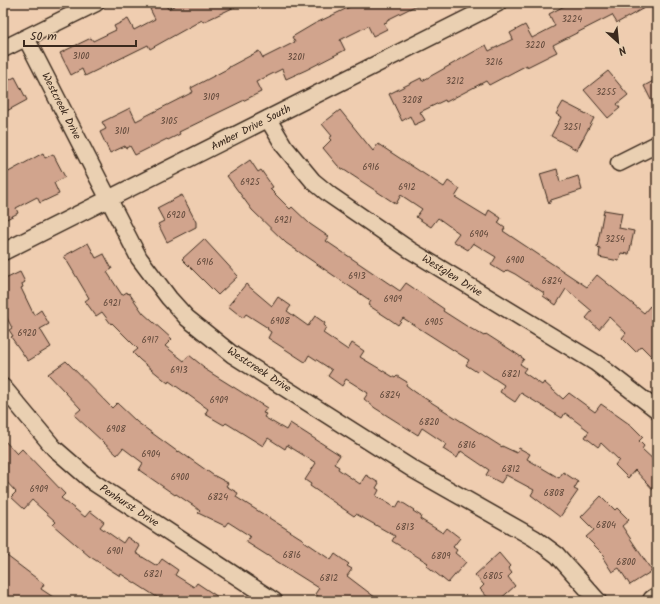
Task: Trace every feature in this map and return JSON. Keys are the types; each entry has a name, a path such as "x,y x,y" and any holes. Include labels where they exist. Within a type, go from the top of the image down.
{"street":[{"path":"3,49 96,3"},
{"name":"Amber Drive South","path":"3,252 498,3"},
{"name":"Westcreek Drive","path":"26,38 139,258 169,298 187,318 233,355 394,458 534,538 557,555 598,601"},
{"name":"Westglen Drive","path":"268,119 284,146 313,181 330,195 410,250 596,363 657,410"},
{"path":"619,163 657,144"},
{"name":"Penhurst Drive","path":"3,387 54,448 93,482 274,601"}],"building":[{"path":"161,3 165,3 168,9 179,3 243,3 203,22 202,20 150,49 148,45 85,76 82,69 71,75 60,53 91,38 93,41 116,30 114,26 128,19 134,30 155,19 150,9"},
{"path":"358,3 421,3 387,20 387,22 384,23 387,29 373,36 368,26 340,40 345,50 306,70 286,79 282,69 256,82 261,92 179,132 180,134 168,140 167,139 135,155 130,146 126,148 125,146 110,153 100,132 106,129 102,122 130,108 136,121 193,92 191,88 259,51 263,58 295,42 292,37 314,24"},
{"path":"570,3 653,3 617,23 612,15 553,45 557,52 527,67 527,65 489,85 486,81 446,102 445,100 420,112 425,120 414,125 410,116 402,121 389,94 421,78 422,81 486,45 489,51 513,39 510,33 525,25 532,38 555,26 549,14"},
{"path":"608,71 628,95 617,104 620,108 608,118 584,90"},
{"path":"15,77 27,100 3,113 3,83"},
{"path":"657,79 657,112 644,86"},
{"path":"563,102 594,118 577,150 551,136 561,117 556,114"},
{"path":"340,110 373,151 378,144 444,187 448,181 460,189 455,197 486,216 489,210 501,218 498,223 505,228 503,231 587,287 597,275 644,313 650,306 657,313 657,362 641,346 636,352 622,338 626,333 609,317 599,329 586,318 592,311 566,289 556,305 543,296 544,293 515,274 507,270 504,273 491,265 496,257 473,243 468,250 453,241 459,233 438,218 431,227 416,217 422,209 401,195 396,204 338,166 323,148 331,140 329,138 332,136 322,124"},
{"path":"43,153 45,158 53,154 65,177 54,183 59,194 40,203 37,197 16,208 18,213 3,221 3,175"},
{"path":"250,160 258,172 261,170 273,187 270,189 290,209 292,207 310,224 329,237 326,241 400,291 406,283 444,309 443,311 468,327 484,336 486,334 511,350 524,359 520,364 526,368 523,372 542,385 544,382 563,399 569,393 595,412 601,404 632,426 643,437 639,441 644,446 642,449 657,463 657,494 635,470 628,478 615,465 619,460 601,443 598,447 585,437 589,431 565,413 562,418 521,393 515,402 500,392 504,385 480,369 477,372 466,365 469,360 403,318 398,325 368,305 371,301 286,243 252,210 227,176"},
{"path":"557,169 560,182 578,176 582,190 551,200 549,204 540,174"},
{"path":"182,195 196,222 196,227 167,242 158,224 164,221 157,208"},
{"path":"604,210 622,213 619,228 634,231 629,254 621,253 619,261 599,257 600,248 597,247"},
{"path":"204,239 238,276 218,295 182,259"},
{"path":"88,243 96,258 104,254 112,269 107,272 122,295 127,292 128,294 129,293 143,313 172,339 165,346 184,361 189,355 204,367 203,368 267,408 263,413 266,414 264,417 286,430 290,423 340,455 334,464 339,467 338,469 360,484 366,475 379,483 376,488 379,490 376,496 396,508 400,501 421,516 420,519 443,533 447,528 460,538 453,547 457,550 455,553 466,562 448,583 426,565 428,563 392,541 395,536 356,514 354,516 310,486 311,484 305,480 316,463 287,445 285,449 268,438 263,446 226,423 224,425 205,414 208,409 169,381 168,383 140,360 133,353 138,349 112,323 111,324 102,312 96,316 85,301 89,298 64,256"},
{"path":"20,272 25,282 22,284 23,287 21,288 34,315 41,310 49,324 40,329 51,347 28,361 11,337 13,336 9,330 12,328 3,310 3,280"},
{"path":"246,284 272,306 278,297 291,306 287,311 308,326 315,316 325,323 324,325 326,327 323,333 348,350 352,343 364,351 360,357 395,378 397,376 407,382 406,385 415,392 502,447 517,453 519,448 530,454 527,459 559,478 563,472 578,482 574,489 578,491 560,517 531,495 534,490 506,475 501,483 486,475 489,470 461,451 457,458 443,449 446,444 422,428 418,435 375,408 364,399 368,393 346,379 342,386 328,376 332,370 309,355 305,362 268,338 271,332 267,329 268,328 246,314 243,318 228,306"},
{"path":"66,361 112,408 117,403 137,422 178,452 179,451 213,475 228,483 226,486 238,493 236,497 304,540 303,541 331,560 335,554 349,564 347,566 352,569 347,576 380,601 325,601 315,594 319,588 246,542 250,536 228,522 225,526 198,513 200,511 194,506 176,494 175,495 139,470 143,463 123,448 117,455 74,415 81,409 48,374"},
{"path":"3,439 17,454 22,449 65,494 61,498 85,517 90,511 104,522 100,527 123,543 127,537 140,546 136,553 157,566 162,559 178,570 175,575 194,587 197,583 224,601 163,601 121,574 120,576 89,556 53,525 56,522 32,500 24,509 11,497 16,492 3,478"},
{"path":"601,496 615,510 617,508 629,520 622,526 652,571 630,585 619,568 612,572 603,558 605,556 586,537 594,530 581,517"},
{"path":"3,553 44,584 41,589 59,601 3,601"},
{"path":"499,553 510,566 508,568 512,573 508,577 515,586 498,601 491,601 480,589 484,585 475,575"}]}
